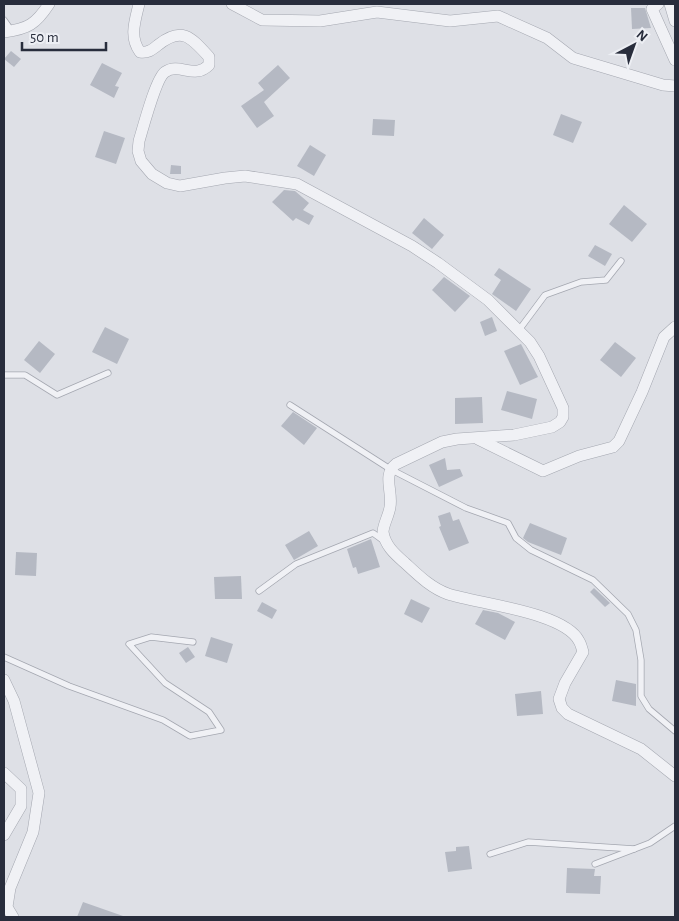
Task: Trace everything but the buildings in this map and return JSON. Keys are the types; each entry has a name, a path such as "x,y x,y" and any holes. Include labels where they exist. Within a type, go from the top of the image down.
{"street":[{"path":"8,31 23,30 41,17 50,4"},
{"path":"138,4 132,30 134,44 140,52 146,52 176,34 185,36 199,46 209,57 209,65 205,70 199,72 175,69 167,71 163,73 158,82 139,141 138,151 141,161 152,174 167,183 180,186 245,176 297,184 412,246 438,263 488,300 530,342 563,408 563,418 552,427 514,435 457,438 442,442 390,468 388,480 391,504 384,529 386,542 427,583 447,594 553,620 568,630 579,640 583,652 565,683 559,700 562,708 568,714 640,748 675,776"},
{"path":"232,4 262,20 320,21 377,12 450,21 498,16 547,38 573,58 663,85 675,86"},
{"path":"658,4 652,9 675,60"},
{"path":"670,4 675,21"},
{"path":"476,438 543,470 579,456 613,447 619,441 664,337 675,327"},
{"path":"4,680 14,701 39,793 33,832 10,888 7,907 13,917"},
{"path":"4,773 21,789 21,806 4,835"}],"lane":[{"path":"4,20 8,31"},
{"path":"518,330 545,295 581,282 606,280 621,261"},
{"path":"4,375 25,375 57,395 108,373"},
{"path":"290,405 390,468 466,508 508,523 516,538 531,550 593,580 628,614 636,630 641,660 642,696 649,709 675,731"},
{"path":"259,591 296,564 373,533 386,542"},
{"path":"4,657 68,686 163,720 190,736 221,730 209,712 165,683 130,644 151,636 193,642"},
{"path":"595,864 650,843 675,826"},
{"path":"490,854 528,842 634,849"}]}
